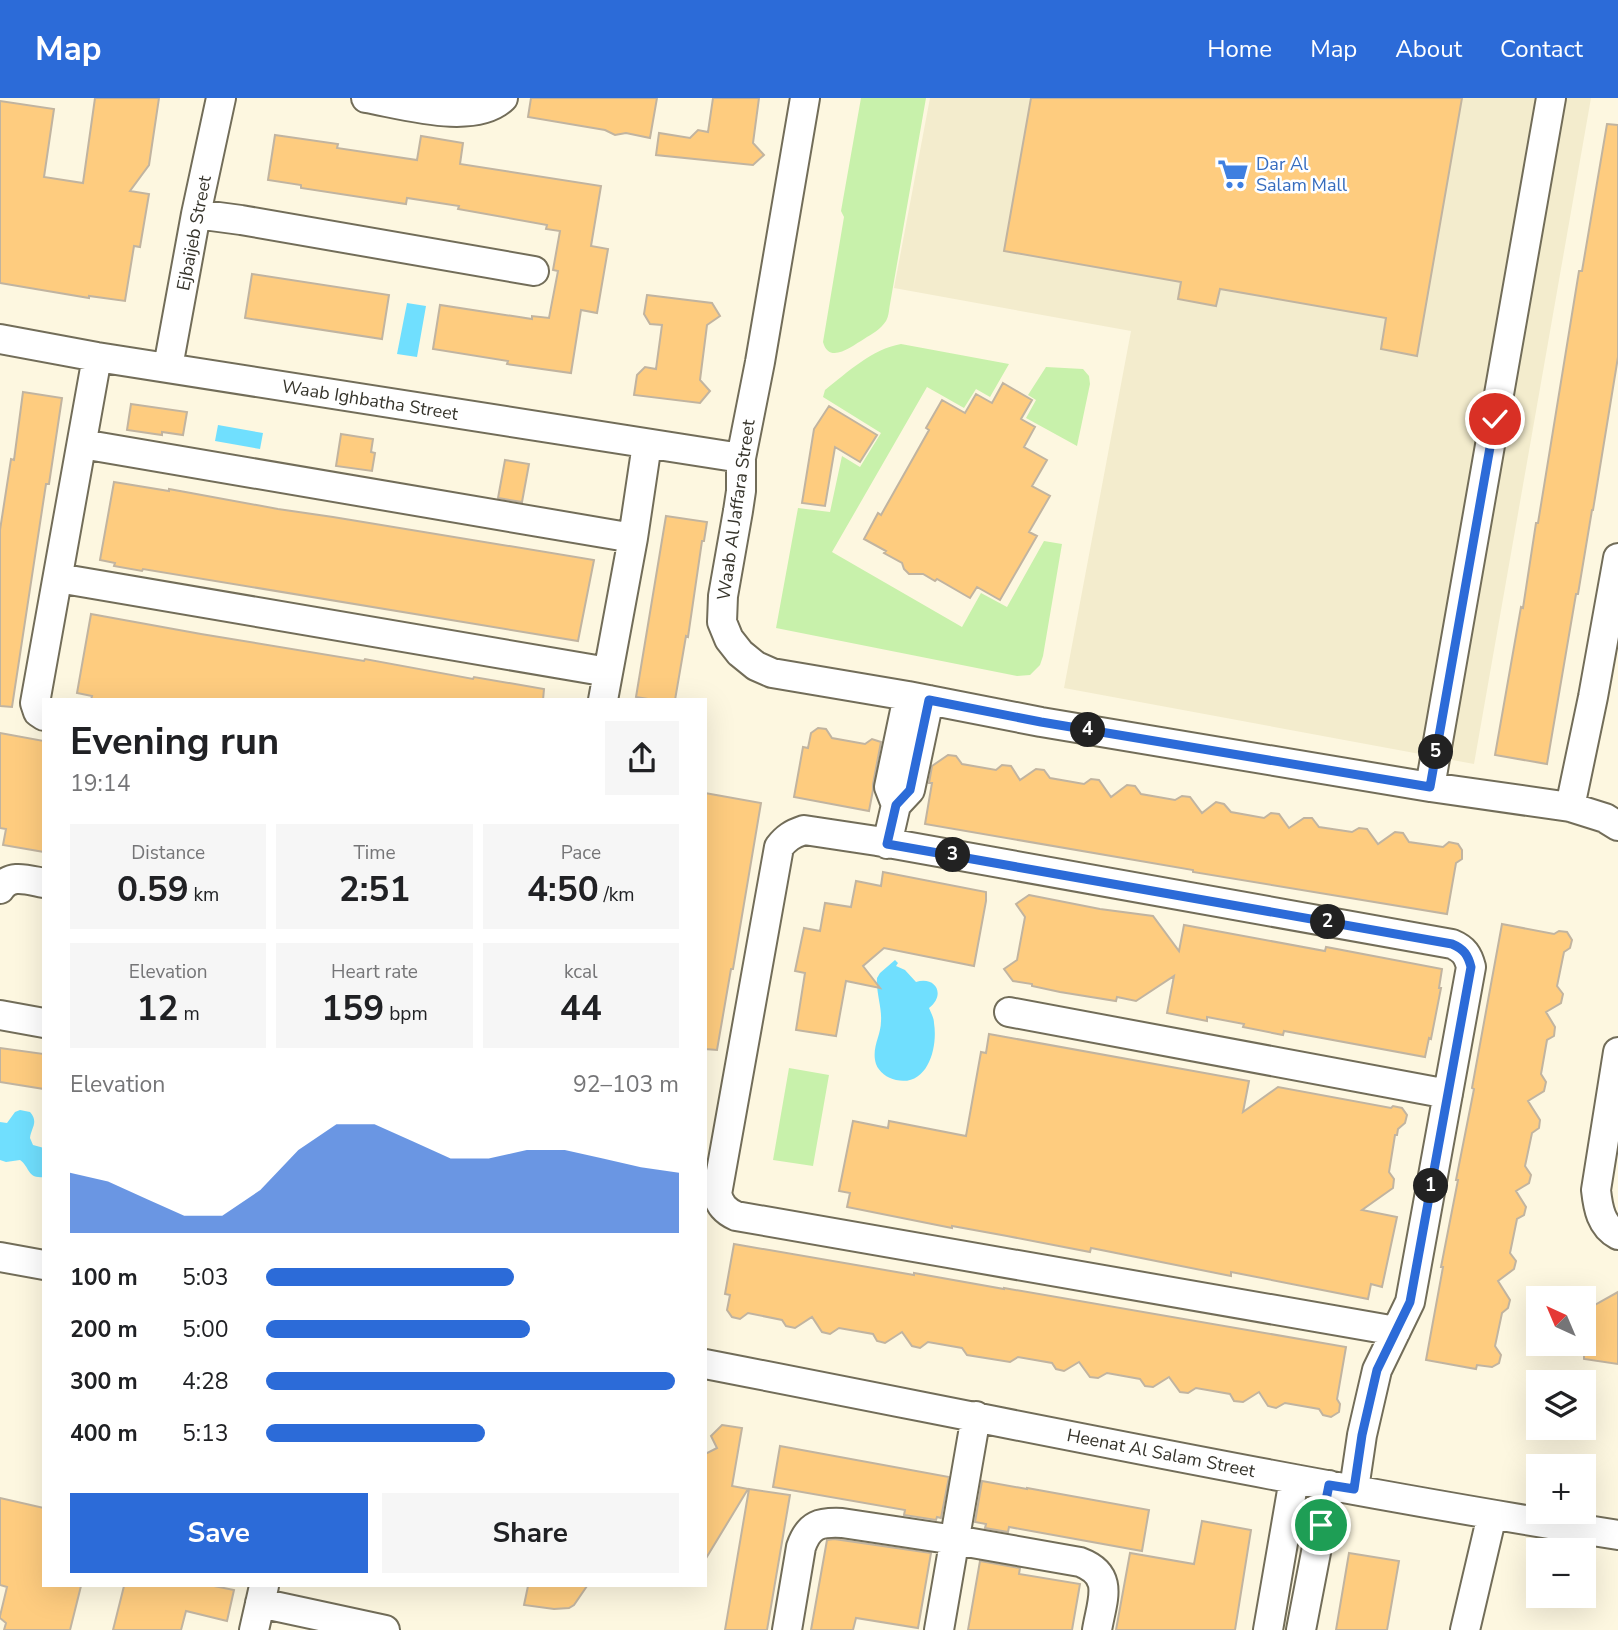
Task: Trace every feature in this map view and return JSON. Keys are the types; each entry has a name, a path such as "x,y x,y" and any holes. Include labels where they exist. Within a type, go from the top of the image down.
{"street":[{"name":"Ejbaijeb Street","path":"168,368 196,214 221,98"},
{"path":"366,98 449,112 471,112 486,109 503,98"},
{"name":"Waab Al Jaffara Street","path":"805,98 741,458 741,491 723,596 722,622 729,639 740,653 756,666 772,673 1041,722 1430,787 1570,807 1605,818 1618,826"},
{"path":"1430,787 1551,98"},
{"path":"196,214 534,271"},
{"name":"Waab Ighbatha Street","path":"0,340 741,458"},
{"path":"42,715 38,712 36,702 97,357"},
{"path":"603,698 633,538 647,443"},
{"path":"82,444 633,538"},
{"path":"1570,807 1606,699 1618,558"},
{"path":"58,578 608,673"},
{"path":"887,844 896,805 889,787 919,698"},
{"path":"1301,1630 1342,1487 1362,1435 1377,1370 1396,1331 1410,1302 1471,967 1469,957 1461,948 1452,944 887,844 804,830 786,838 779,847 716,1194 723,1208 736,1216 1396,1331"},
{"path":"0,889 14,878 42,883"},
{"path":"1009,1012 1448,1094"},
{"path":"0,1015 42,1023"},
{"path":"1618,1052 1596,1190 1599,1210 1607,1228 1618,1235"},
{"path":"0,1257 42,1265"},
{"name":"Heenat Al Salam Street","path":"707,1364 1294,1479 1618,1535"},
{"path":"940,1630 976,1416"},
{"path":"1268,1630 1294,1479"},
{"path":"1465,1630 1492,1515"},
{"path":"787,1630 801,1547 805,1536 814,1526 826,1522 842,1522 955,1540 1092,1566 1103,1581 1104,1591 1097,1630"},
{"path":"259,1606 385,1630"}],"shaded area":[{"path":"930,98 1591,98 1474,764 1064,688 1131,331 894,288"}],"green space":[{"path":"861,98 926,98 888,317 879,329 847,349 835,353 826,349 823,342 844,217 841,211"},
{"path":"901,344 1009,364 990,397 976,389 964,408 927,387 832,552 962,627 981,593 1007,607 1044,541 1062,544 1043,656 1040,665 1030,675 1017,676 776,628 798,508 830,512 842,456 860,467 881,433 823,397 825,390 870,356"},
{"path":"1046,367 1083,369 1089,376 1090,384 1077,446 1026,418 1036,400 1028,395"},
{"path":"789,1068 829,1075 813,1166 773,1160"}],"water":[{"path":"407,303 426,306 417,357 397,354"},
{"path":"218,425 263,433 260,449 215,441"},
{"path":"895,960 898,963 896,966 905,970 916,982 929,982 938,992 929,1008 935,1033 929,1063 916,1077 907,1081 896,1080 881,1072 875,1058 881,1021 877,978"},
{"path":"15,1112 30,1112 34,1119 30,1138 33,1145 42,1147 42,1177 34,1176 20,1160 0,1160 0,1122 7,1123"}],"building":[{"path":"95,98 159,98 149,165 130,191 149,194 140,247 134,246 125,301 89,298 0,283 0,101 54,109 44,177 83,183"},
{"path":"531,98 657,98 650,138 626,133 615,135 605,130 528,117"},
{"path":"713,98 759,98 753,143 764,155 753,165 656,155 659,133 690,138 698,130 708,132"},
{"name":"Dar Al Salam Mall","path":"1031,98 1462,98 1417,356 1381,349 1386,318 1220,289 1216,306 1178,299 1181,282 1004,251"},
{"path":"1607,124 1618,125 1618,357 1547,764 1495,755"},
{"path":"275,135 417,160 421,136 463,143 460,164 601,186 591,246 608,249 597,313 581,310 571,373 433,349 440,305 532,319 532,316 549,318 558,271 553,270 560,231 546,229 547,225 458,209 459,206 407,198 406,204 301,188 301,185 268,180"},
{"path":"252,274 389,295 382,339 245,318"},
{"path":"647,295 712,303 720,316 707,325 700,380 710,391 700,403 634,395 637,375 645,367 656,369 662,325 650,324 644,314"},
{"path":"1003,383 1032,400 1021,419 1035,427 1024,447 1047,460 1032,486 1050,496 1029,532 1037,536 1000,600 977,587 970,598 937,579 935,581 923,574 909,574 902,563 864,539 878,513 881,515 929,430 926,428 942,400 965,413 976,394 992,403"},
{"path":"23,392 62,398 12,707 0,706 0,530 11,459 14,460"},
{"path":"131,404 187,412 183,435 127,430"},
{"path":"829,406 877,435 860,462 835,447 825,506 802,503 814,429"},
{"path":"341,434 373,439 371,452 375,453 372,471 336,466"},
{"path":"505,460 529,464 522,502 498,498"},
{"path":"114,482 594,560 578,641 114,566 115,563 100,560"},
{"path":"666,516 707,522 675,698 636,697"},
{"path":"91,614 544,689 543,698 92,698 77,693"},
{"path":"818,728 826,729 832,738 865,744 872,739 881,742 869,811 794,797 803,747 808,748 811,733"},
{"path":"0,733 42,741 42,852 3,845 6,829 0,828"},
{"path":"948,755 956,756 962,764 996,770 1002,765 1011,766 1020,780 1036,769 1044,770 1050,778 1084,784 1091,779 1099,780 1111,797 1127,785 1135,786 1141,794 1175,800 1182,796 1190,797 1202,813 1216,802 1224,804 1231,812 1264,818 1271,813 1279,814 1289,828 1304,818 1312,818 1319,827 1352,832 1359,828 1367,829 1378,844 1395,832 1403,833 1409,842 1443,847 1449,842 1458,844 1462,850 1462,859 1456,863 1447,914 925,824 932,766"},
{"path":"707,793 761,803 717,1050 707,1049"},
{"path":"883,872 986,892 974,966 884,948 863,966 880,988 846,981 836,1036 796,1030 805,973 795,971 804,928 820,931 825,903 851,907 856,881 881,886"},
{"path":"1029,895 1153,916 1179,951 1184,925 1325,951 1326,947 1442,969 1441,988 1425,1057 1284,1031 1283,1035 1207,1017 1207,1021 1167,1013 1174,976 1136,1001 1117,997 1116,1001 1060,992 1013,981 1004,969 1017,960 1025,917 1016,904"},
{"path":"1502,924 1554,934 1559,931 1567,932 1572,940 1570,948 1564,952 1557,986 1563,994 1561,1003 1546,1012 1555,1027 1554,1036 1547,1040 1541,1074 1546,1082 1544,1091 1528,1101 1540,1120 1539,1128 1532,1133 1525,1166 1531,1175 1529,1183 1516,1191 1526,1207 1524,1215 1517,1219 1510,1253 1516,1261 1514,1269 1498,1281 1510,1300 1508,1308 1502,1313 1495,1346 1501,1355 1499,1363 1492,1367 1477,1365 1476,1369 1426,1360"},
{"path":"989,1034 1249,1081 1243,1112 1278,1087 1402,1108 1407,1115 1405,1123 1395,1135 1389,1172 1394,1179 1393,1188 1362,1210 1397,1217 1382,1287 1371,1284 1368,1299 1231,1272 1231,1276 1091,1248 1090,1252 847,1207 850,1193 839,1191 853,1121 888,1128 889,1121 966,1136 981,1052 986,1053"},
{"path":"0,1048 42,1054 42,1089 0,1082"},
{"path":"734,1244 1346,1347 1337,1399 1340,1404 1339,1412 1331,1417 1323,1415 1319,1409 1285,1403 1276,1408 1268,1406 1259,1392 1243,1402 1234,1401 1230,1394 1196,1388 1188,1393 1180,1392 1169,1377 1153,1387 1145,1386 1140,1379 1107,1373 1098,1378 1090,1377 1079,1362 1064,1371 1056,1369 1052,1363 1018,1357 1010,1362 967,1355 962,1348 928,1342 920,1348 912,1346 902,1332 885,1343 877,1341 873,1334 839,1328 830,1334 822,1332 812,1317 795,1328 786,1326 782,1320 748,1313 740,1319 732,1317 727,1310 730,1295 725,1294"},
{"path":"1618,1292 1618,1364 1584,1359 1584,1356 1596,1356 1596,1304"},
{"path":"722,1425 742,1428 732,1486 748,1489 707,1557 707,1453 717,1448 711,1436"},
{"path":"780,1446 949,1477 941,1518 937,1517 936,1520 904,1515 905,1510 773,1487"},
{"path":"982,1481 1149,1510 1142,1551 1009,1527 1008,1532 985,1528 986,1524 975,1522"},
{"path":"749,1489 790,1495 767,1630 725,1630"},
{"path":"0,1498 42,1508 42,1587 81,1587 70,1630 4,1630 6,1623 0,1616 7,1587 0,1585"},
{"path":"1202,1521 1251,1530 1235,1630 1116,1630 1130,1553 1194,1564"},
{"path":"827,1540 931,1553 918,1628 856,1618 853,1630 811,1630"},
{"path":"1349,1553 1399,1561 1387,1630 1336,1630"},
{"path":"980,1561 1020,1568 1019,1574 1080,1584 1072,1630 968,1630"},
{"path":"124,1587 219,1587 234,1590 227,1621 186,1611 181,1630 113,1630"},
{"path":"528,1587 586,1587 569,1608 524,1605"}],"place":[{"name":"Dar Al Salam Mall","path":"1233,174"}],"route":[{"path":"1321,1525 1329,1485 1354,1489 1362,1435 1377,1370 1410,1302 1471,967 1469,957 1461,948 1452,944 887,844 896,805 910,790 929,700 1041,722 1430,787 1495,419"}]}
